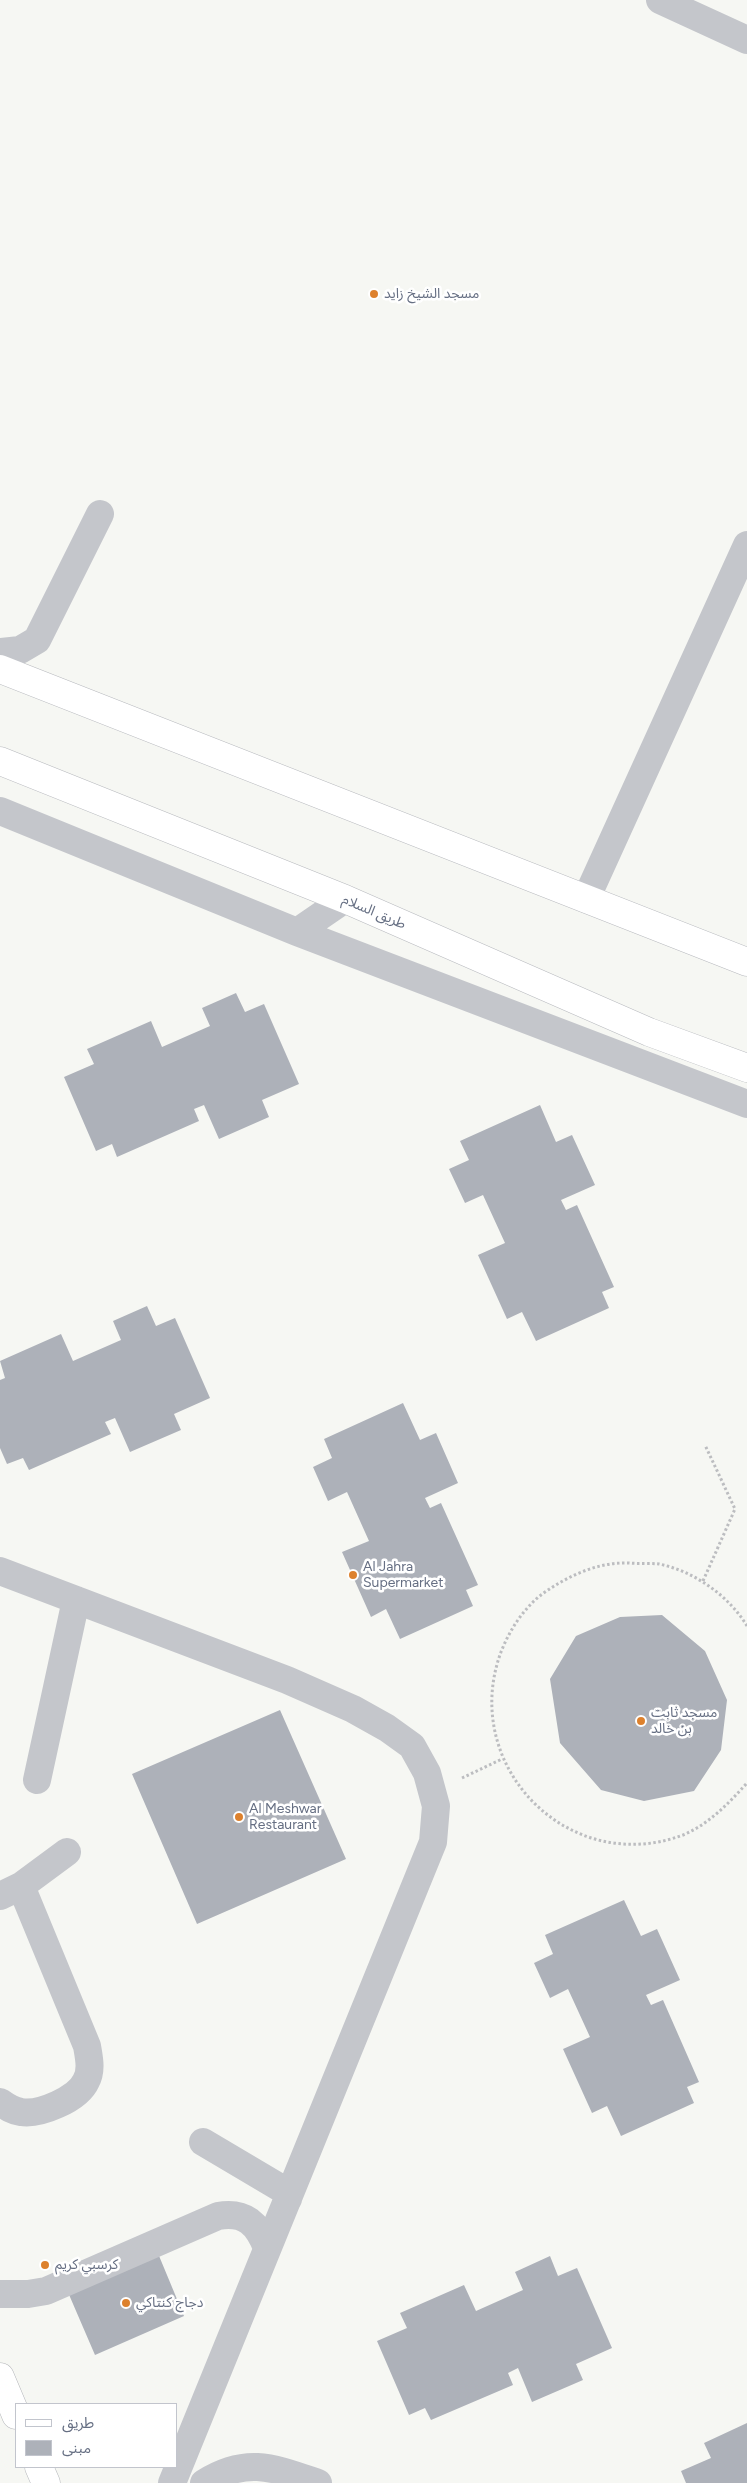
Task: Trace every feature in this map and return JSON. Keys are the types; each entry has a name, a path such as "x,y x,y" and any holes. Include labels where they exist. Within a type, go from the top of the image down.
{"main road":[{"path":"0,669 747,962"},
{"name":"طريق السلام","path":"0,761 345,899 649,1032 747,1068"},
{"path":"0,2377 15,2413"},
{"path":"39,2468 46,2483"}],"street":[{"path":"660,0 747,40"},
{"path":"0,652 20,650 37,640 100,514"},
{"path":"586,899 747,545"},
{"path":"0,811 297,932 747,1104"},
{"path":"297,932 345,899"},
{"path":"0,1571 287,1680 353,1709 387,1728 412,1746 428,1773 436,1806 433,1842 172,2483"},
{"path":"37,1780 76,1600"},
{"path":"0,2102 10,2109 22,2112 60,2103 76,2095 87,2081 90,2064 87,2046 11,1891 67,1852"},
{"path":"203,2142 284,2190 288,2199"},
{"path":"0,2294 28,2294 46,2290 218,2216 234,2214 249,2219 257,2227 267,2248"},
{"path":"204,2483 219,2474 247,2467 262,2466 270,2466 318,2483"}],"path":[{"path":"703,1581 735,1510 705,1445"},
{"path":"747,1626 738,1611 703,1581 660,1564 614,1562 570,1575 534,1600 508,1634 493,1674 491,1717 502,1759 525,1796 558,1824 598,1840 641,1844 683,1834 720,1813 747,1783"},
{"path":"433,1792 502,1759"}],"building":[{"path":"236,993 245,1012 264,1004 299,1084 262,1100 269,1117 219,1139 204,1105 194,1109 199,1121 117,1157 112,1144 96,1151 64,1077 94,1064 87,1049 151,1021 162,1047 210,1026 202,1008"},
{"path":"540,1105 556,1142 572,1135 595,1185 561,1200 566,1210 577,1205 614,1287 602,1292 609,1308 536,1341 522,1312 507,1319 478,1255 505,1243 483,1195 465,1203 449,1169 469,1160 460,1141"},
{"path":"147,1306 156,1326 175,1318 210,1398 174,1414 181,1430 130,1452 115,1418 105,1422 111,1434 29,1470 23,1458 7,1464 0,1448 0,1380 5,1378 0,1361 61,1334 73,1361 121,1340 113,1321"},
{"path":"403,1403 420,1440 436,1433 458,1483 425,1498 430,1508 441,1503 478,1585 466,1590 473,1606 400,1639 386,1609 371,1617 342,1552 369,1541 347,1492 328,1501 313,1467 332,1458 324,1439"},
{"name":"مسجد ثابت بن خالد","path":"662,1615 705,1651 727,1700 721,1750 694,1791 644,1801 601,1790 560,1743 550,1679 576,1636 620,1617"},
{"name":"Al Meshwar Restaurant","path":"280,1710 346,1859 197,1924 132,1774"},
{"path":"624,1900 641,1936 657,1929 680,1980 646,1995 651,2005 663,2000 699,2082 687,2087 694,2103 621,2136 607,2106 592,2113 563,2049 590,2037 568,1989 550,1998 534,1963 553,1954 545,1935"},
{"name":"دجاج كنتاكي","path":"157,2251 184,2316 95,2355 67,2290"},
{"path":"550,2256 558,2276 577,2268 612,2348 576,2364 583,2380 532,2402 518,2368 508,2373 513,2385 431,2420 425,2408 409,2415 377,2341 407,2328 400,2313 464,2285 476,2311 523,2290 515,2272"},
{"path":"747,2423 747,2483 686,2483 681,2471 711,2458 704,2443"}],"place":[{"name":"مسجد الشيخ زايد","path":"374,294"},
{"name":"Al Jahra Supermarket","path":"353,1575"},
{"name":"مسجد ثابت بن خالد","path":"641,1721"},
{"name":"Al Meshwar Restaurant","path":"239,1817"},
{"name":"كرسبي كريم","path":"45,2265"},
{"name":"دجاج كنتاكي","path":"126,2303"}]}
